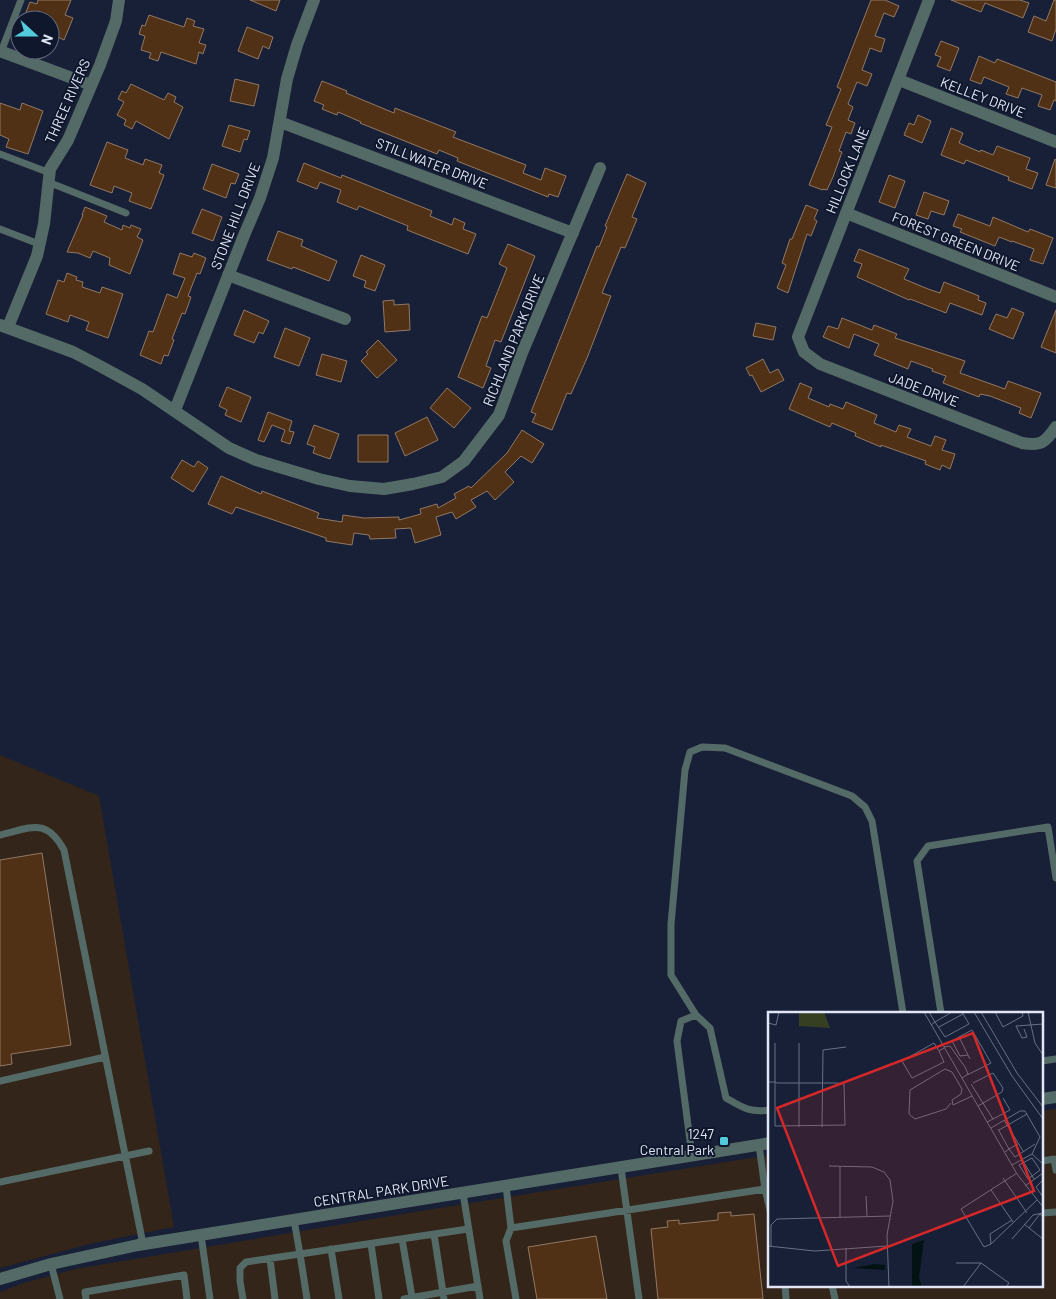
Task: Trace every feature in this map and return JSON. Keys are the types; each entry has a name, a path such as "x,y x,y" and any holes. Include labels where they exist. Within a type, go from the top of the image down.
{"street":[{"name":"THREE RIVERS","path":"4,326 37,256 44,224 50,169 68,140 91,85 116,21 120,0"},
{"name":"STONE HILL DRIVE","path":"175,410 260,198 273,158 287,79 294,53 314,0"},
{"name":"HILLOCK LANE","path":"804,352 798,337 929,0"},
{"path":"1,51 91,85"},
{"name":"KELLEY DRIVE","path":"899,80 1056,142"},
{"name":"STILLWATER DRIVE","path":"280,122 573,233"},
{"name":"RICHLAND PARK DRIVE","path":"4,326 73,352 142,389 229,448 256,460 319,479 350,486 384,489 442,477 464,461 499,415 522,353 600,168"},
{"name":"FOREST GREEN DRIVE","path":"846,213 1056,297"},
{"path":"228,275 345,319"},
{"name":"JADE DRIVE","path":"804,352 820,364 1022,443 1037,446 1048,439 1056,427"},
{"name":"CENTRAL PARK DRIVE","path":"0,1279 51,1264 142,1244 764,1144"}],"lane":[{"path":"1,51 21,0"},
{"path":"0,154 126,213"},
{"path":"0,230 39,244"},
{"path":"768,1110 756,1112 726,1098 710,1028 696,1015 671,975 671,924 685,770 690,752 702,747 726,748 852,796 864,807 872,821 903,1012"},
{"path":"0,836 38,827 49,830 58,838 64,850 142,1244"},
{"path":"941,1012 917,861 928,846 1048,827 1056,878"},
{"path":"692,1156 676,1041 680,1021 696,1015"},
{"path":"0,1081 105,1057"},
{"path":"764,1144 765,1189 768,1202"},
{"path":"0,1182 149,1151"},
{"path":"1044,1161 1054,1159 1056,1170"},
{"path":"621,1168 639,1299"},
{"path":"506,1186 512,1228 506,1241 516,1299"},
{"path":"512,1228 765,1189"},
{"path":"463,1193 480,1299"},
{"path":"294,1220 307,1299"},
{"path":"243,1299 240,1268 246,1262 468,1229"},
{"path":"434,1234 443,1296"},
{"path":"201,1236 210,1299"},
{"path":"402,1239 412,1298"},
{"path":"371,1244 379,1299"},
{"path":"331,1249 339,1299"},
{"path":"270,1259 275,1299"},
{"path":"51,1264 60,1299"},
{"path":"86,1299 85,1292 184,1275 188,1299"},
{"path":"404,1299 443,1296 478,1286"},
{"path":"785,1286 786,1299"},
{"path":"832,1286 835,1299"}],"shaded area":[{"path":"0,755 99,796 174,1227 93,1243 0,1268"},
{"path":"1056,1109 1056,1299 0,1299 0,1292 24,1283 75,1269 768,1155 768,1286 1044,1286 1044,1111"}],"building":[{"path":"38,0 71,0 65,15 73,18 64,40 60,38 60,10 27,10 30,2 37,4"},
{"path":"250,0 280,0 276,11"},
{"path":"871,0 885,0 899,6 894,17 884,13 875,36 885,39 881,52 870,48 862,70 872,74 867,86 857,82 848,104 853,107 848,120 855,123 851,134 846,132 839,151 842,152 833,177 827,190 823,190 809,185 832,127 826,125 841,89 837,87"},
{"path":"951,0 1020,0 1029,3 1023,18 985,3 981,12"},
{"path":"1054,0 1056,0 1056,29 1052,41 1028,32 1034,16 1046,21"},
{"path":"149,15 184,27 187,18 195,21 193,26 204,29 199,43 206,45 203,54 199,52 196,64 161,52 158,61 149,58 151,53 141,50 145,36 139,34 142,25 145,26"},
{"path":"247,27 273,37 269,49 263,46 258,59 238,51"},
{"path":"941,41 959,48 950,71 937,66 941,57 935,55"},
{"path":"979,56 995,63 997,59 1056,82 1056,101 1054,100 1050,110 1038,106 1042,95 1022,88 1018,98 1006,94 1009,87 984,77 981,84 970,80"},
{"path":"235,79 259,85 254,106 230,101"},
{"path":"322,81 394,113 395,108 456,132 453,137 526,165 523,173 541,180 545,168 566,176 558,197 549,194 548,197 457,161 458,158 439,150 437,154 360,123 338,112 337,115 322,109 324,105 314,101"},
{"path":"131,84 164,100 168,93 176,97 174,102 183,107 169,139 136,121 132,129 124,125 126,120 117,115 124,102 118,99 122,91 126,93"},
{"path":"0,103 20,110 22,103 43,111 28,154 6,147 9,139 0,135"},
{"path":"918,115 931,121 922,143 904,135 909,123 914,125"},
{"path":"229,125 250,131 247,140 244,139 240,152 222,146"},
{"path":"951,128 963,133 959,143 980,152 981,150 993,155 997,146 1030,158 1026,169 1038,173 1032,189 1008,180 1009,177 966,160 964,164 941,155"},
{"path":"107,142 128,150 125,158 143,165 145,159 162,165 159,173 164,175 151,209 129,201 132,193 114,186 112,193 90,185"},
{"path":"1056,160 1056,188 1046,185"},
{"path":"304,163 341,178 342,175 432,211 430,216 452,225 454,218 465,223 463,229 476,234 468,254 407,230 408,226 359,206 357,210 337,202 341,190 320,182 317,189 297,181"},
{"path":"212,164 239,174 235,184 231,183 226,198 203,189"},
{"path":"627,174 646,183 632,217 637,219 625,248 621,247 602,293 611,296 587,358 571,394 567,393 552,430 532,422 536,414 531,412"},
{"path":"889,175 905,181 895,208 879,202"},
{"path":"924,192 949,201 944,215 931,211 928,219 916,215"},
{"path":"806,205 818,210 814,219 817,221 811,236 807,234 788,293 777,288 786,265 782,263 790,239 792,239"},
{"path":"85,207 107,216 104,222 122,230 123,225 130,228 131,225 141,229 137,237 143,240 130,274 109,265 110,258 93,251 90,258 78,253 67,252"},
{"path":"202,209 222,217 213,241 192,233"},
{"path":"958,214 990,226 993,217 1028,232 1030,229 1053,238 1043,264 1030,260 1034,249 999,237 995,246 960,232 962,229 953,226"},
{"path":"278,231 303,240 301,246 337,261 329,281 293,267 292,269 267,260"},
{"path":"508,244 535,256 501,342 495,340 486,366 491,368 483,388 458,377 482,316 487,318 507,268 499,264"},
{"path":"859,249 909,269 904,279 928,289 940,293 944,282 979,296 978,300 986,303 982,315 950,303 946,313 909,300 857,277 862,264 854,261"},
{"path":"180,253 192,257 194,253 206,258 200,274 197,273 188,296 191,297 185,314 182,313 168,356 164,355 161,364 140,355 149,331 153,332 167,294 177,298 185,278 173,274"},
{"path":"361,255 385,265 375,291 364,287 366,281 353,276"},
{"path":"67,273 77,277 76,280 83,282 82,287 100,293 102,287 123,294 108,338 86,330 89,322 70,315 68,322 46,314 58,280 64,282"},
{"path":"394,300 394,305 409,304 410,330 385,332 383,301"},
{"path":"1012,308 1024,313 1013,339 989,329 996,314 1007,318"},
{"path":"244,310 269,321 263,334 259,332 254,343 234,335"},
{"path":"1056,310 1056,353 1041,347"},
{"path":"842,318 872,330 874,325 897,334 895,338 965,361 960,373 1005,389 1008,381 1041,393 1031,418 1019,413 1021,408 990,396 980,394 979,397 943,383 946,376 932,371 933,369 911,361 908,369 874,355 879,344 854,334 849,348 823,337 828,326 838,329"},
{"path":"756,323 776,327 773,340 753,336"},
{"path":"285,328 310,338 299,366 274,357"},
{"path":"378,340 397,360 377,378 361,361 368,354 366,352"},
{"path":"322,354 347,361 341,382 316,375"},
{"path":"763,359 770,373 778,369 784,380 761,392 746,368"},
{"path":"800,383 812,388 808,398 829,407 830,404 843,409 846,402 877,415 874,423 896,432 899,425 911,429 907,437 931,446 935,436 946,440 942,450 955,454 950,469 942,465 940,470 925,464 926,461 881,445 881,447 855,436 856,433 832,423 830,427 789,409"},
{"path":"227,387 251,397 241,422 225,415 227,410 219,406"},
{"path":"447,388 471,408 454,428 430,408"},
{"path":"268,412 292,421 289,431 294,432 290,444 281,441 285,430 272,425 264,442 258,440"},
{"path":"427,417 438,440 405,456 395,433"},
{"path":"314,425 339,434 330,459 313,453 315,447 307,444"},
{"path":"522,430 544,444 532,463 521,456 505,472 514,482 495,500 487,491 471,500 476,507 456,519 452,512 436,517 441,535 415,543 411,528 395,529 396,538 370,539 369,535 354,533 352,545 326,541 326,538 236,507 232,514 208,504 221,476 261,494 262,491 319,513 317,518 342,522 343,515 364,518 399,517 399,520 421,514 420,509 437,504 438,508 456,498 454,494 469,486 471,488 507,453"},
{"path":"358,435 388,435 388,462 358,462"},
{"path":"182,460 194,467 198,461 208,468 193,492 171,478"},
{"path":"42,853 71,1045 11,1054 12,1064 0,1066 0,860"},
{"path":"731,1212 731,1216 754,1214 763,1299 658,1299 651,1229 668,1227 667,1221 679,1220 679,1224 718,1220 718,1213"},
{"path":"596,1236 607,1299 537,1299 528,1247"}],"place":[{"name":"1247 Central Park","path":"724,1141"}]}
